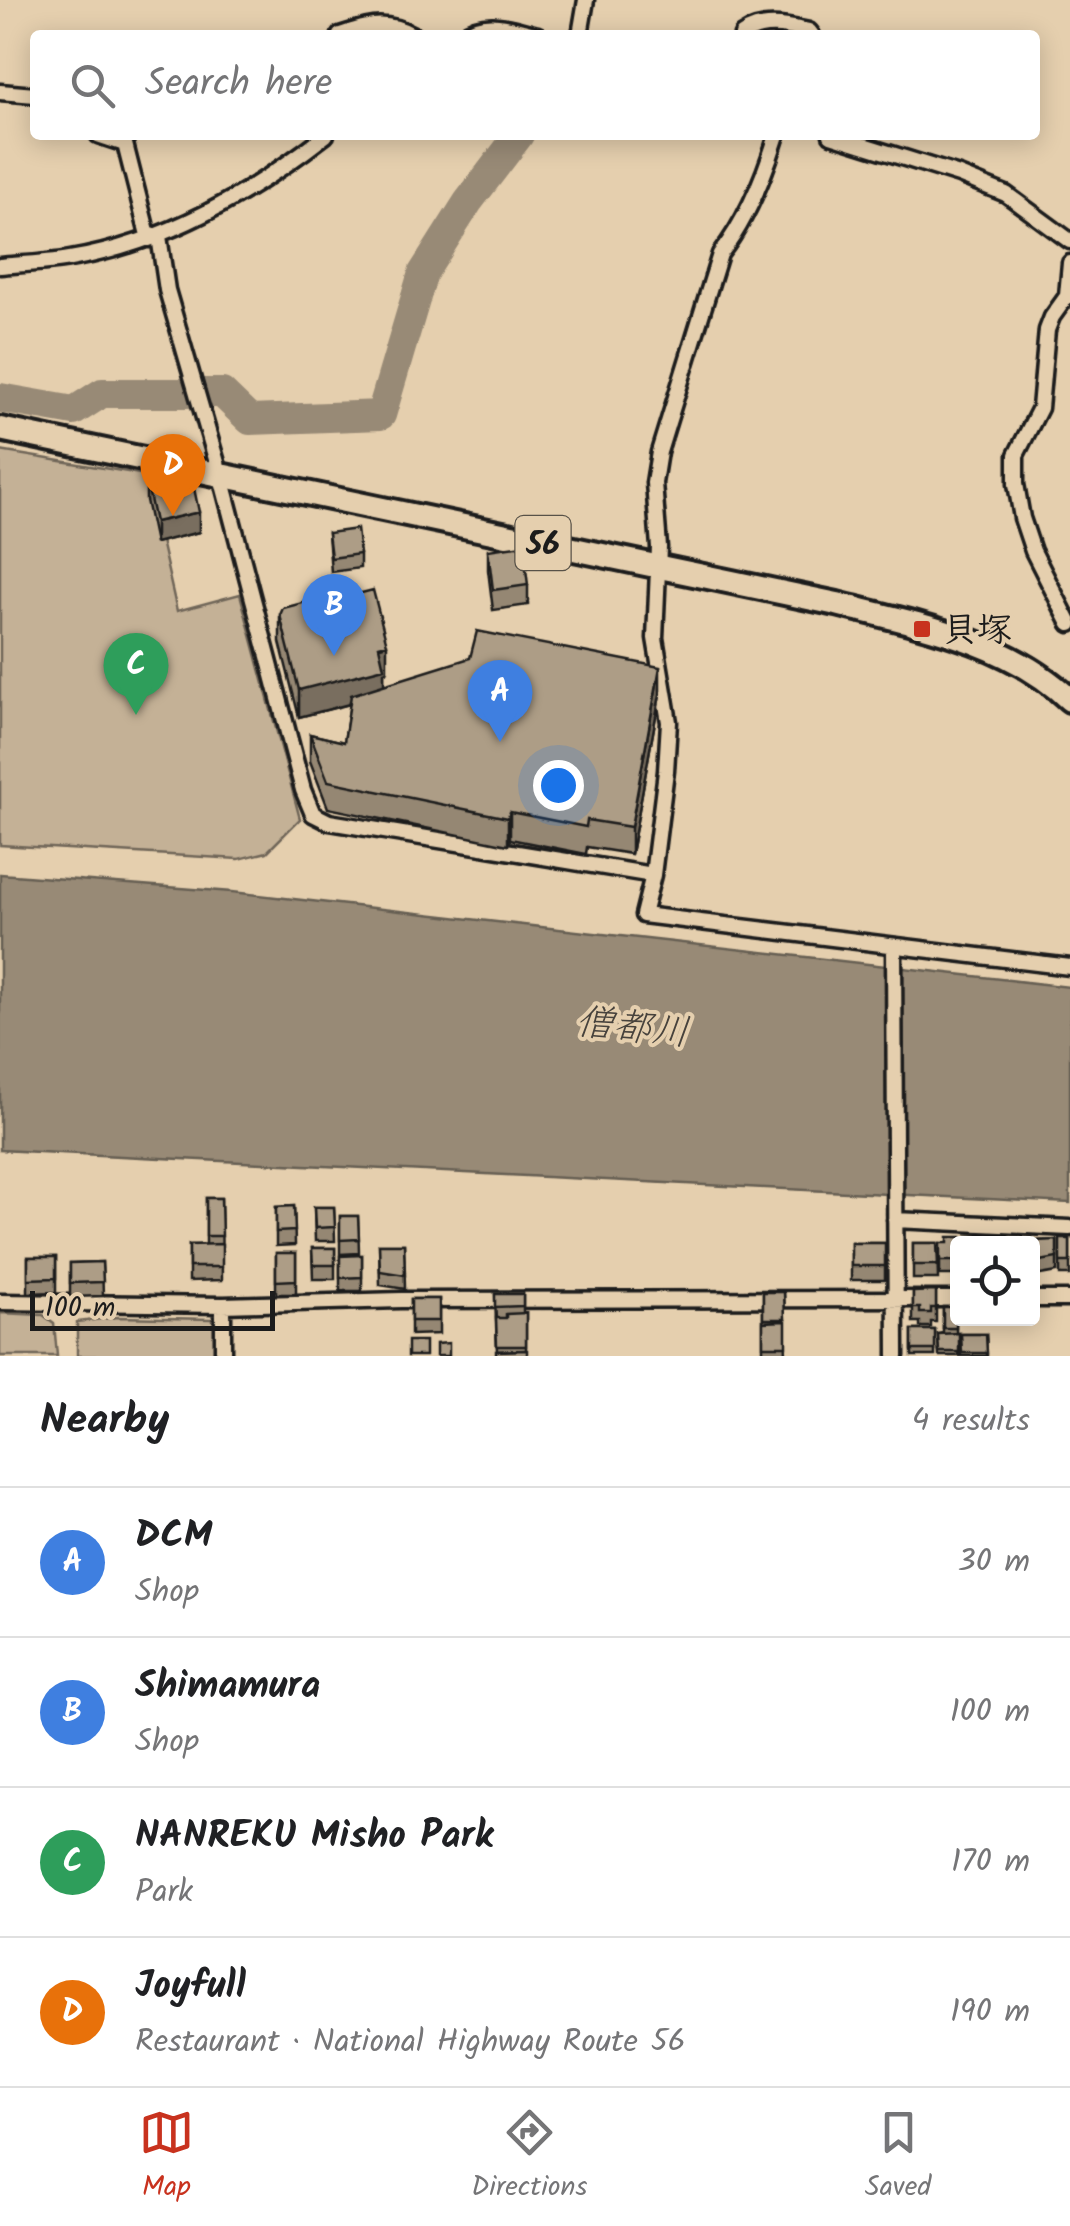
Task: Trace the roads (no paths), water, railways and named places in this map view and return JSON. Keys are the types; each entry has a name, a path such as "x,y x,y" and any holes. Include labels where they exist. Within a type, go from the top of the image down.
{"highway":[{"name":"56","path":"0,429 837,604 947,632 1020,664 1070,700"}],"street":[{"path":"581,30 586,0"},
{"path":"354,30 371,24 404,30"},
{"path":"469,30 488,24 515,30"},
{"path":"752,30 774,24 809,30"},
{"path":"0,92 30,95"},
{"path":"130,140 167,290 220,473 303,790 313,814 329,822 653,875"},
{"path":"0,266 68,260 154,238 263,182 319,140"},
{"path":"775,140 744,218 720,254 659,452 654,483 659,566 655,638 668,722 653,875 643,915 893,951 1070,966"},
{"path":"847,140 1006,194 1070,241"},
{"path":"1070,264 1067,296 1047,330 1040,408 1016,455 1022,518 1033,551 1070,624"},
{"path":"893,951 896,1356"},
{"path":"895,1215 1070,1228"},
{"path":"0,1302 222,1305 401,1300 950,1299"},
{"path":"1040,1299 1070,1299"},
{"path":"222,1305 223,1356"}],"water":[{"name":"僧都川","path":"0,874 232,892 1070,987 1070,1203 0,1150"}],"waterway":[{"path":"0,398 74,411 102,393 222,393 250,420 381,415 423,273 468,202 515,140"}],"place":[{"name":"Joyfull","path":"173,516"},
{"name":"貝塚","path":"922,629"},
{"name":"Shimamura","path":"334,656"},
{"name":"NANREKU Misho Park","path":"136,715"},
{"name":"DCM","path":"500,742"}]}
